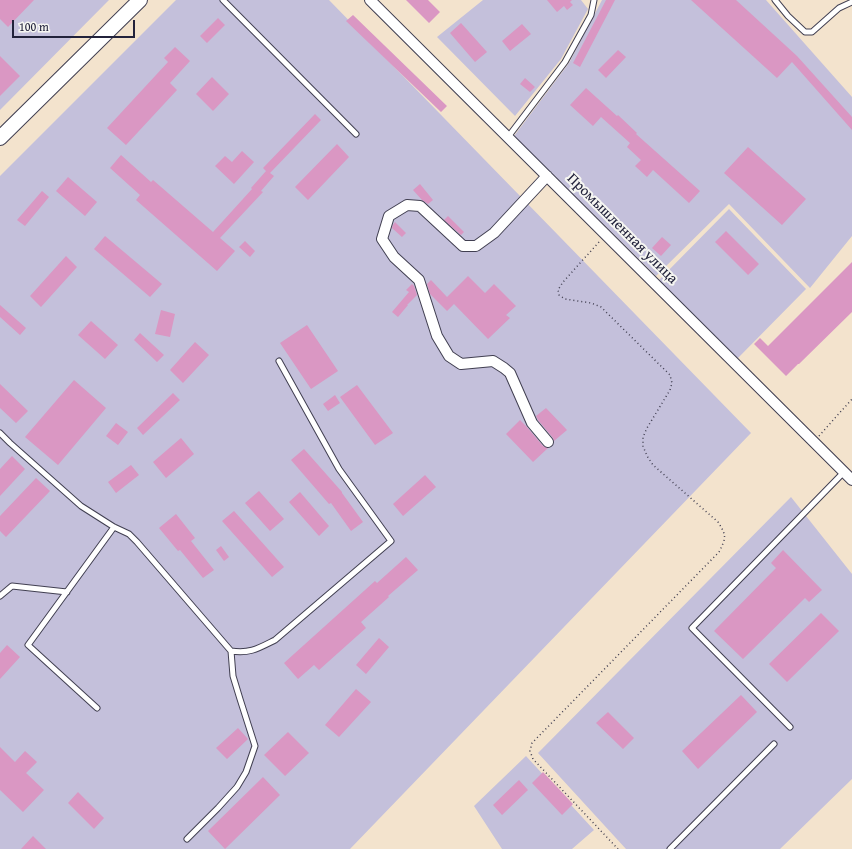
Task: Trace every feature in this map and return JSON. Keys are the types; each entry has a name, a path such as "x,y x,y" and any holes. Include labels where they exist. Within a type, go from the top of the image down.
{"main road":[{"path":"0,138 140,0"}],"street":[{"name":"Промышленная улица","path":"370,0 852,480"},
{"path":"547,176 494,233 476,246 463,246 420,206 407,205 389,216 382,239 394,257 419,280 437,336 449,356 462,364 493,361 504,368 510,374 532,423 548,442"}],"lane":[{"path":"223,0 356,134"},
{"path":"508,136 565,62 591,15 594,0"},
{"path":"775,0 788,16 805,32 812,32 839,8 852,2"},
{"path":"231,651 244,652 254,650 275,640 391,541 339,469 279,361"},
{"path":"0,432 10,443 81,506 114,527 129,534 231,651 234,676 255,746 246,772 237,787 187,839"},
{"path":"790,727 692,628 844,472"},
{"path":"97,708 28,645 114,527"},
{"path":"0,596 12,586 67,592"},
{"path":"670,849 774,744"}],"path":[{"path":"606,234 563,282 558,290 559,295 565,299 591,303 601,307 670,375 672,382 670,390 647,428 643,437 643,446 653,466 718,522 724,532 724,542 719,552 532,743 530,751 533,759 618,849"},
{"path":"813,442 852,399"}],"shaded area":[{"path":"0,0 109,0 0,110"},
{"path":"176,0 329,0 751,433 350,849 0,849 0,176"},
{"path":"483,0 581,0 588,9 561,59 515,116 437,37"},
{"path":"602,0 766,0 852,97 852,236 810,288 729,204 656,276 514,136 569,63"},
{"path":"729,209 806,289 737,359 659,280"},
{"path":"791,497 852,574 852,779 780,849 626,849 538,753"},
{"path":"526,756 594,830 572,849 502,849 474,806"}],"building":[{"path":"0,0 34,0 8,27 0,19"},
{"path":"406,0 428,0 440,12 429,23"},
{"path":"547,0 572,0 570,2 573,5 567,10 564,6 557,12"},
{"path":"606,0 615,0 580,67 573,63"},
{"path":"691,0 736,0 797,56 852,117 852,130 792,62 777,78"},
{"path":"353,15 447,106 441,112 346,21"},
{"path":"218,18 225,25 207,43 200,36"},
{"path":"461,23 487,52 475,62 450,33"},
{"path":"522,24 531,34 510,51 502,41"},
{"path":"175,47 190,61 170,83 177,90 126,145 107,128 168,62 164,58"},
{"path":"618,50 626,57 606,78 598,70"},
{"path":"0,56 20,76 0,96"},
{"path":"212,77 229,94 213,111 196,94"},
{"path":"525,78 535,87 530,92 520,84"},
{"path":"586,88 617,116 618,115 637,133 636,134 700,191 689,203 653,170 647,177 635,166 641,160 627,147 630,143 601,117 593,126 570,105"},
{"path":"315,114 321,120 270,173 274,176 261,191 263,192 220,238 235,251 217,271 136,200 140,195 110,168 121,155 151,182 153,180 213,232 252,189 251,188 266,171 263,168"},
{"path":"337,144 349,157 308,200 295,187"},
{"path":"748,147 806,199 782,225 724,173"},
{"path":"242,151 254,162 234,184 215,166 225,156 232,162"},
{"path":"68,177 97,202 85,216 56,191"},
{"path":"420,184 433,200 428,204 413,190"},
{"path":"42,191 49,197 25,226 17,220"},
{"path":"448,216 464,232 461,235 444,220"},
{"path":"395,222 406,233 402,237 392,228"},
{"path":"726,231 759,264 748,275 715,242"},
{"path":"105,236 162,284 150,297 94,249"},
{"path":"662,237 671,245 661,256 652,248"},
{"path":"245,241 255,251 250,257 239,247"},
{"path":"66,256 77,267 41,307 30,296"},
{"path":"852,262 852,312 786,376 754,344 760,338 768,346"},
{"path":"468,276 485,293 494,284 516,306 506,315 510,318 488,339 454,304 447,311 430,294 427,284 431,280 447,297"},
{"path":"412,284 417,295 398,317 392,312 409,292 406,290"},
{"path":"0,305 26,328 20,335 0,317"},
{"path":"161,310 175,314 170,337 155,334"},
{"path":"91,321 118,345 105,359 78,335"},
{"path":"307,325 338,371 311,389 280,343"},
{"path":"140,333 164,355 157,362 134,340"},
{"path":"195,342 209,355 183,383 170,370"},
{"path":"74,380 106,408 58,465 25,437"},
{"path":"0,384 28,411 16,423 0,408"},
{"path":"357,385 393,433 375,445 340,397"},
{"path":"173,393 180,400 143,435 137,428"},
{"path":"335,395 340,403 328,411 323,404"},
{"path":"546,408 567,430 554,441 536,416"},
{"path":"520,420 543,446 548,448 533,462 506,434"},
{"path":"116,423 128,432 118,445 106,436"},
{"path":"181,438 194,454 166,478 153,462"},
{"path":"304,449 342,492 363,522 351,531 331,503 329,504 291,460"},
{"path":"12,456 25,469 0,496 0,469"},
{"path":"131,465 139,475 116,493 108,482"},
{"path":"425,475 436,487 403,516 393,504"},
{"path":"36,478 50,491 6,537 0,531 0,516"},
{"path":"259,491 284,519 270,531 245,503"},
{"path":"300,492 329,526 319,536 289,502"},
{"path":"234,511 284,567 272,577 222,521"},
{"path":"176,514 195,538 191,541 214,570 203,578 180,550 178,551 159,528"},
{"path":"221,546 229,557 224,561 216,550"},
{"path":"783,550 822,590 809,602 805,598 743,659 714,631 776,568 771,563"},
{"path":"406,557 418,570 361,622 366,628 319,670 314,665 298,679 284,663 375,581 377,583"},
{"path":"821,613 839,631 787,682 769,664"},
{"path":"379,638 389,647 366,674 356,665"},
{"path":"7,645 20,657 0,679 0,653"},
{"path":"356,689 371,702 339,737 325,725"},
{"path":"741,695 757,712 698,769 682,751"},
{"path":"608,712 634,738 623,749 596,723"},
{"path":"238,728 248,739 227,759 216,748"},
{"path":"288,732 309,753 285,776 264,755"},
{"path":"0,747 15,762 25,751 37,762 26,773 44,790 23,812 0,790"},
{"path":"543,772 573,804 562,815 532,783"},
{"path":"263,777 280,795 225,849 208,831"},
{"path":"519,780 528,790 502,815 493,805"},
{"path":"78,792 104,818 94,829 68,803"},
{"path":"33,836 46,849 21,849"}]}
